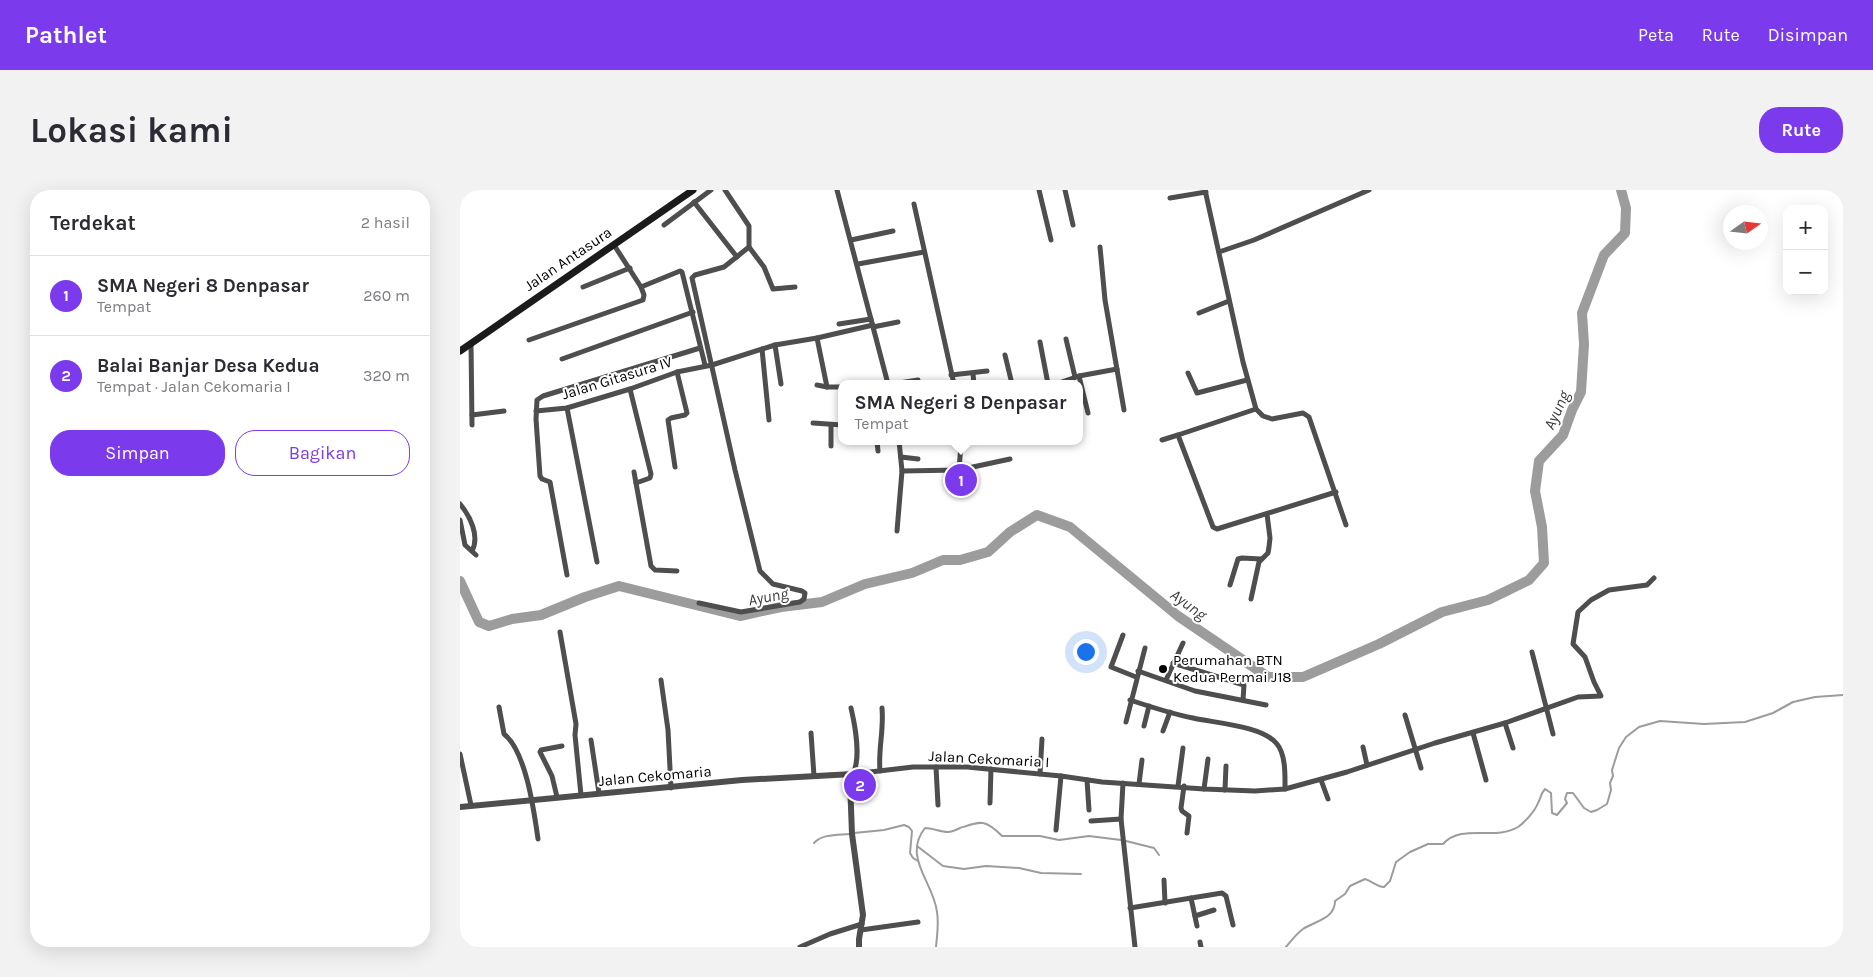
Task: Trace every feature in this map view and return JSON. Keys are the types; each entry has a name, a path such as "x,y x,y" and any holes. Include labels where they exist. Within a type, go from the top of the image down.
{"main road":[{"name":"Jalan Antasura","path":"460,351 693,190"}],"street":[{"path":"664,225 711,190"},
{"path":"725,190 749,226 749,247 764,266 773,289 795,287"},
{"path":"837,190 887,380"},
{"path":"1039,190 1052,240"},
{"path":"1065,190 1073,225"},
{"path":"1219,252 1254,240 1369,190"},
{"path":"1170,198 1206,191 1247,380 1256,409 1263,416 1272,419 1303,413 1309,416 1346,525"},
{"path":"694,202 737,257"},
{"path":"914,204 953,380"},
{"path":"851,240 893,230"},
{"path":"529,340 643,300 644,295 641,287 614,245"},
{"path":"699,603 741,612 800,602 804,599 804,593 773,584 760,571 708,365 692,278 695,275 724,267 749,247"},
{"path":"1100,248 1105,300 1124,410"},
{"path":"858,264 924,252"},
{"path":"583,287 630,268"},
{"path":"641,287 680,271 683,274 700,348 708,365"},
{"path":"1199,313 1229,301"},
{"path":"562,359 693,312"},
{"path":"839,324 898,322"},
{"name":"Jalan Gitasura IV","path":"536,411 567,408 630,389 677,372 776,345 817,338 873,324"},
{"path":"817,338 827,388"},
{"path":"1066,339 1078,380"},
{"path":"1040,342 1047,380"},
{"path":"471,343 472,425"},
{"path":"776,345 781,384"},
{"path":"567,576 550,482 542,479 540,476 537,400 543,396 700,348"},
{"path":"762,349 769,420"},
{"path":"1005,355 1011,380"},
{"path":"1066,380 1116,368"},
{"path":"951,375 987,371"},
{"path":"675,467 668,420 687,413 677,372"},
{"path":"1188,373 1198,393 1247,380"},
{"path":"973,374 974,380"},
{"path":"817,385 827,388 838,387"},
{"path":"630,389 651,474 650,478 636,482"},
{"path":"1083,396 1088,413"},
{"path":"567,408 597,562"},
{"path":"1162,440 1187,430 1256,409"},
{"path":"472,415 504,411"},
{"path":"813,423 838,425"},
{"path":"831,425 831,446"},
{"path":"1178,435 1213,527 1217,529 1336,492"},
{"path":"877,445 878,451"},
{"path":"897,531 902,471 900,445"},
{"path":"959,487 961,445"},
{"path":"901,457 918,459"},
{"path":"902,471 959,470 1010,459"},
{"path":"634,472 651,566 655,570 677,571"},
{"path":"460,504 468,515 475,537 474,553 463,543 460,520"},
{"path":"1251,599 1261,559 1268,553 1270,547 1267,514"},
{"path":"1230,585 1238,559 1261,559"},
{"name":"Jalan Cekomaria I","path":"852,774 913,767 936,767 1040,774 1087,780 1204,789 1285,789 1321,780 1505,723 1578,697 1601,696 1585,657 1573,644 1578,612 1591,600 1609,590 1647,585 1654,578"},
{"path":"560,632 576,724 575,736 581,795"},
{"path":"1123,635 1111,667 1136,678"},
{"path":"1166,680 1183,643"},
{"path":"1126,722 1130,700 1145,648"},
{"path":"1532,652 1553,734"},
{"path":"1173,663 1244,686 1243,700"},
{"path":"1138,671 1195,691 1266,705"},
{"path":"661,680 669,738 671,788"},
{"path":"1130,700 1193,718 1246,728 1276,742 1281,749 1283,759 1285,789"},
{"path":"1144,726 1149,706"},
{"path":"500,707 503,732 512,741 524,771 532,800 538,839"},
{"path":"852,708 856,737 856,764 850,781 852,831 862,905 861,927 858,939 859,947"},
{"path":"880,771 878,754 883,736 882,708"},
{"path":"1163,730 1170,712"},
{"path":"1404,715 1421,768"},
{"path":"1505,723 1513,748"},
{"path":"811,733 814,776"},
{"path":"1473,733 1486,780"},
{"path":"1040,774 1042,738"},
{"path":"591,740 599,793"},
{"path":"558,797 552,776 540,752 562,746"},
{"path":"1363,746 1367,765"},
{"path":"1183,748 1181,808 1189,816 1187,833"},
{"path":"460,754 471,805"},
{"path":"1204,789 1208,759"},
{"path":"1140,784 1142,760"},
{"path":"1225,790 1226,766"},
{"path":"936,767 938,804"},
{"path":"990,803 991,770"},
{"name":"Jalan Cekomaria","path":"460,807 742,780 852,774"},
{"path":"1056,830 1061,776"},
{"path":"1087,780 1089,810"},
{"path":"1321,780 1328,799"},
{"path":"1123,783 1121,819 1123,848 1135,947"},
{"path":"1091,821 1121,819"},
{"path":"1164,880 1165,903"},
{"path":"1130,908 1222,893 1225,894 1233,925"},
{"path":"1191,898 1197,926"},
{"path":"1195,916 1214,910"},
{"path":"800,947 830,934 861,927 918,922"}],"waterway":[{"name":"Ayung","path":"460,581 479,622 489,626 512,619 541,615 585,597 619,586 740,616 781,607 822,602 865,584 912,573 943,560 960,560 988,552 1010,532 1037,515 1070,527 1178,616 1268,677 1303,677 1379,644 1442,612 1488,600 1529,580 1544,563 1542,527 1535,491 1539,461 1563,435 1581,392 1584,344 1582,313 1604,255 1625,233 1626,208 1621,190"},
{"path":"1286,947 1303,929 1328,916 1332,912 1335,901 1345,894 1350,886 1365,879 1384,887 1390,881 1396,862 1410,852 1428,844 1443,844 1460,834 1499,833 1518,827 1535,809 1545,789 1551,793 1552,813 1557,815 1567,803 1565,799 1567,793 1573,793 1584,808 1591,812 1607,804 1611,790 1612,770 1619,748 1626,737 1639,727 1660,721 1704,724 1745,722 1773,713 1793,702 1815,697 1843,695"},
{"path":"936,947 938,925 935,901 918,860 917,849 919,839 925,828 949,832 982,823 987,824 1002,836 1040,836 1059,840 1089,836 1121,840"},
{"path":"854,833 884,830 904,825 909,827 912,831 910,853 918,861"},
{"path":"814,843 825,836 849,834"},
{"path":"1126,841 1154,848 1159,855"},
{"path":"917,846 943,866 964,869 986,866 1019,868 1041,873 1081,874"}],"place":[{"name":"SMA Negeri 8 Denpasar","path":"961,480"},
{"name":"Perumahan BTN Kedua Permai J18","path":"1163,669"},
{"name":"Balai Banjar Desa Kedua","path":"860,785"}]}
